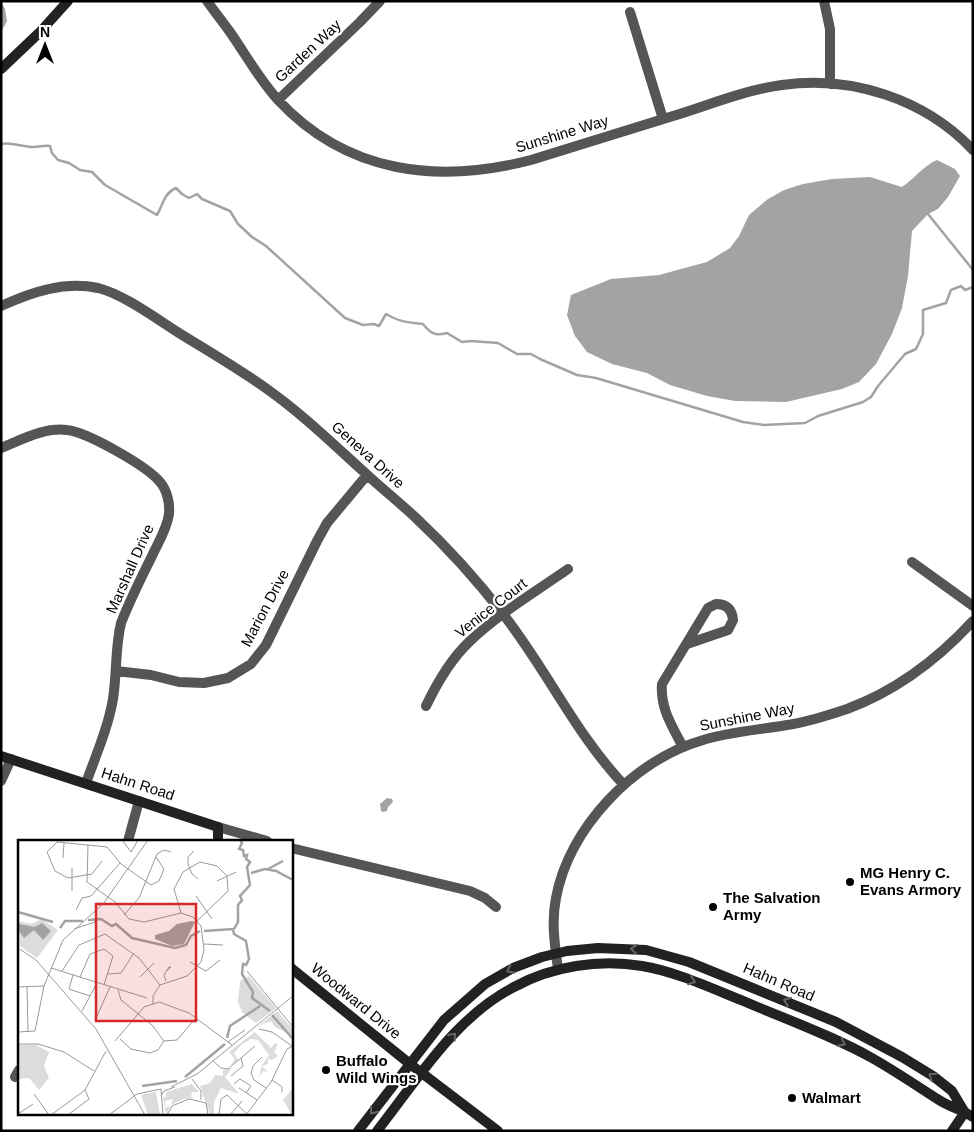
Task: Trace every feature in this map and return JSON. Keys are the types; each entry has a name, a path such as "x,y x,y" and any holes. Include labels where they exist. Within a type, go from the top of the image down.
{"main road":[{"path":"1,69 40,32 68,1"},
{"name":"Hahn Road","path":"6,757 218,826"},
{"path":"218,826 218,840"},
{"name":"Hahn Road","path":"358,1131 444,1020 484,984 513,968 556,953 598,948 624,948 662,954 689,962 858,1032 933,1076 952,1091 967,1113"},
{"name":"Hahn Road","path":"377,1131 464,1023 490,1001 514,986 558,969 570,966 611,964 642,966 667,972 806,1026 872,1058 945,1104 967,1113"},
{"name":"Woodward Drive","path":"292,969 422,1074 498,1131"},
{"path":"952,1131 967,1113"}],"street":[{"name":"Sunshine Way","path":"207,1 260,79 278,100 304,124 326,141 386,165 430,172 501,168 762,89 806,83 868,89 906,102 945,126 973,150"},
{"name":"Garden Way","path":"278,100 380,1"},
{"path":"824,1 830,29 830,84"},
{"path":"630,12 663,119"},
{"name":"Geneva Drive","path":"1,306 36,292 56,287 92,287 112,293 267,389 306,420 368,475 417,519 460,562 503,614 525,644 590,745 624,785"},
{"name":"Marshall Drive","path":"1,448 33,435 58,430 68,430 84,435 146,469 161,482 169,503 166,524 121,623 116,649 116,671 110,715 86,783"},
{"name":"Marion Drive","path":"116,671 151,675 178,682 204,683 228,678 251,664 266,645 327,524 368,475"},
{"path":"912,562 973,606"},
{"name":"Venice Court","path":"426,706 434,689 454,659 468,643 503,614 568,569"},
{"path":"683,747 666,715 661,696 662,684 708,608 716,604 729,608 733,620 728,630 687,644"},
{"name":"Sunshine Way","path":"558,969 554,912 557,891 564,872 587,828 607,802 641,770 683,747 719,735 808,721 865,702 925,666 948,647 973,621"},
{"path":"1,781 6,757"},
{"path":"128,840 139,801"},
{"name":"Hahn Road","path":"218,826 264,840"},
{"path":"292,848 470,891 485,898 496,907"}],"shaded area":[{"path":"1,1 5,9 7,21 1,32"},
{"path":"937,160 955,169 960,176 948,197 938,209 928,214 912,231 908,276 902,308 892,334 876,364 859,382 842,389 786,402 735,401 707,396 670,385 647,373 612,364 587,352 575,336 567,315 571,295 611,279 659,275 707,262 730,248 739,236 749,215 768,199 784,190 803,184 832,179 870,177 902,187"},
{"path":"387,798 392,799 393,802 387,811 383,812 381,811 380,804"}],"waterway":[{"path":"1,144 34,147 50,146 52,153 58,160 69,163 80,170 92,172 105,185 157,215 166,196 172,190 176,188 189,198 197,194 202,199 230,211 238,224 252,237 266,246 345,318 363,325 374,324 379,326 386,314 395,319 423,324 434,333 447,333 462,342 498,343 517,354 531,354 577,375 596,378 743,422 764,425 805,423 818,416 863,402 871,397 905,354 916,349 923,334 923,310 946,303 951,290 961,286 965,290 973,287"},
{"path":"928,214 973,270"}],"place":[{"name":"MG Henry C. Evans Armory","path":"850,882"},
{"name":"The Salvation Army","path":"713,907"},
{"name":"Buffalo Wild Wings","path":"326,1070"},
{"name":"Walmart","path":"792,1098"}]}
